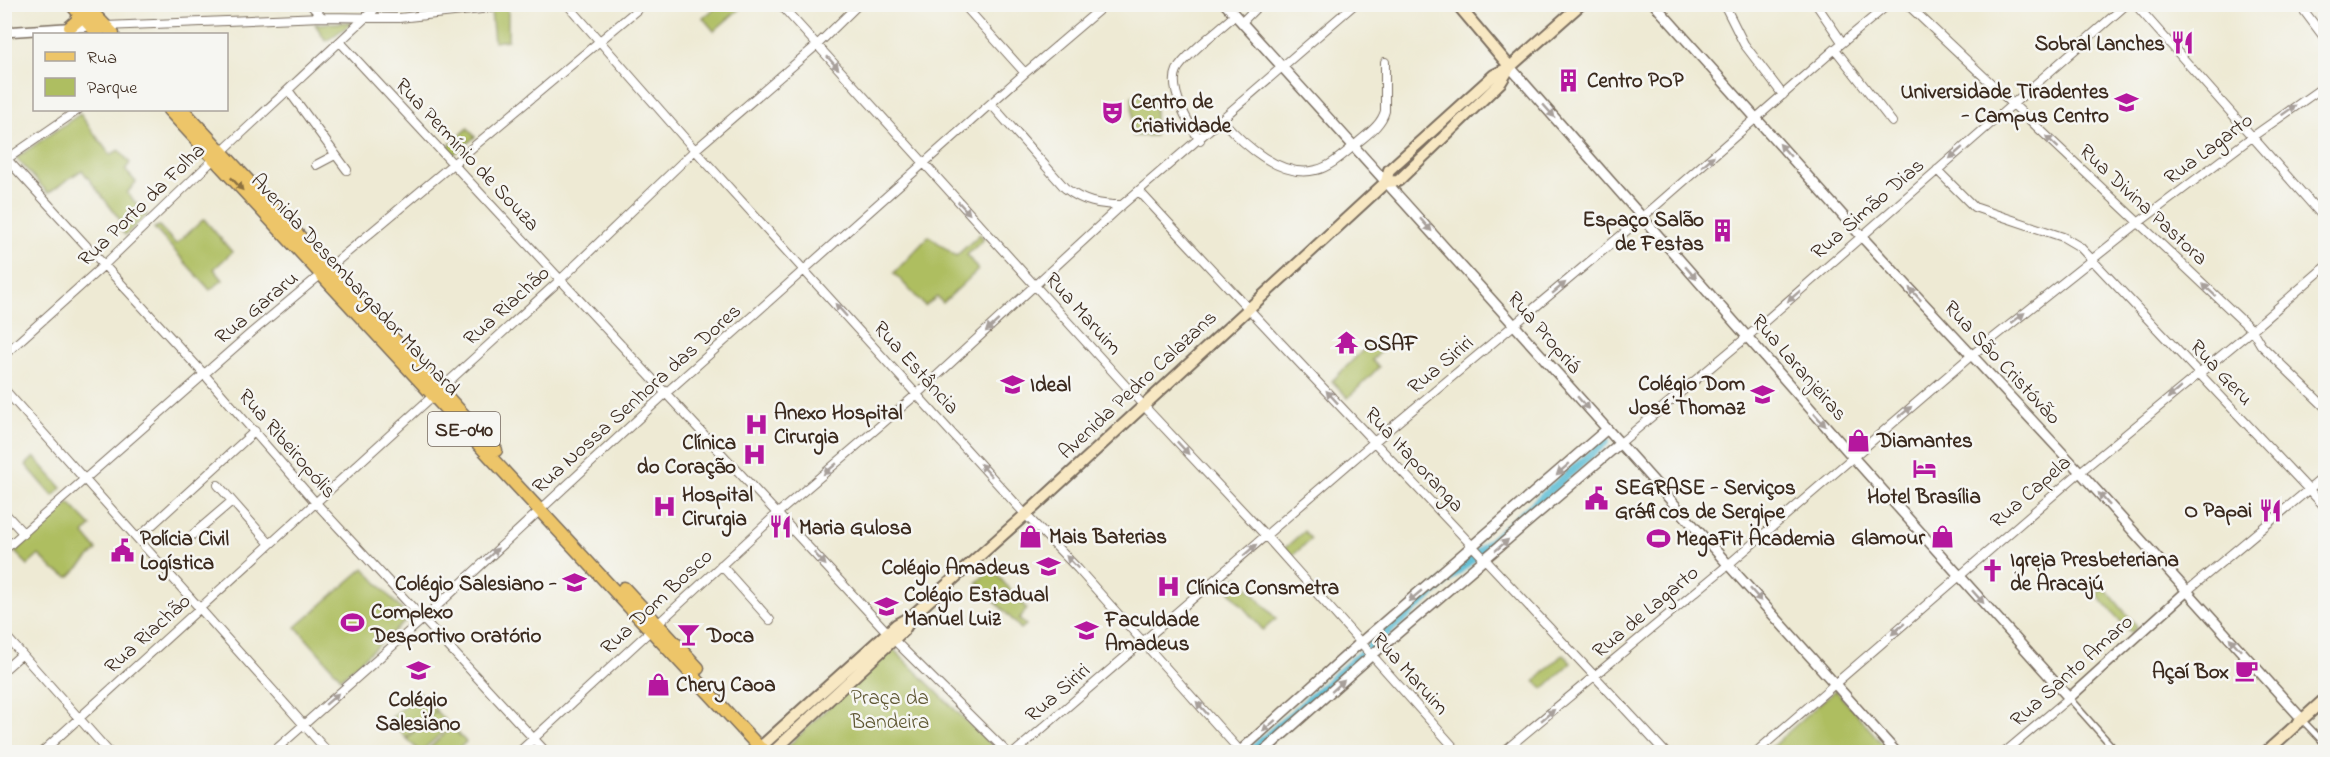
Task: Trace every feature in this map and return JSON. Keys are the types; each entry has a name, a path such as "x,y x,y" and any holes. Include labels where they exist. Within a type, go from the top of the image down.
{"main road":[{"name":"Rua Laranjeiras","path":"1457,4 1510,67"},
{"name":"Avenida Pedro Calazans","path":"765,750 890,636 904,630 913,615 1386,182 1398,181 1501,82 1510,67 1581,4"},
{"path":"78,7 102,30"},
{"path":"70,31 77,21 78,7"},
{"name":"Avenida Desembargador Maynard","path":"170,111 218,155"},
{"name":"Avenida Desembargador Maynard","path":"184,111 218,155 765,750"},
{"path":"2266,753 2325,698"}],"street":[{"path":"310,4 322,17"},
{"name":"Rua Porto da Folha","path":"4,356 104,265 380,4"},
{"path":"4,32 102,30 322,17 399,18 481,9 503,4"},
{"name":"Rua Estância","path":"567,4 695,150 1025,514 1078,569 1240,752"},
{"name":"Rua Gararu","path":"4,550 204,374 644,4"},
{"name":"Rua Maruim","path":"780,4 1143,405 1266,536 1458,753"},
{"name":"Rua Riachão","path":"42,753 559,281 695,150 817,45 859,4"},
{"path":"963,4 1025,73"},
{"name":"Rua Nossa Senhora das Dores","path":"273,753 423,619 667,392 1025,73 1106,4"},
{"name":"Rua Propriá","path":"1225,4 1515,325 1606,433 1619,444 1729,564 1896,753"},
{"path":"1200,140 1188,124 1181,108 1175,76 1178,68 1197,49 1260,4"},
{"name":"Rua Dom Bosco","path":"519,753 778,513 917,394 1122,206 1355,4"},
{"name":"Rua São Cristóvão","path":"1653,4 1862,237 2080,472 2325,745"},
{"path":"1725,4 1744,44 1784,95"},
{"path":"1816,4 1842,42"},
{"name":"Rua Siriri","path":"1016,753 1374,442 1643,217 1842,42 1889,4"},
{"name":"Rua Divina Pastora","path":"1907,4 2252,330 2261,345 2325,408"},
{"name":"Rua Simão Dias","path":"1619,444 1747,337 2127,4"},
{"path":"2135,4 2325,220"},
{"path":"2299,4 2325,40"},
{"name":"Rua Permínio de Souza","path":"341,43 559,281 667,392 890,636 1006,753"},
{"path":"1835,49 1892,123"},
{"path":"1222,120 1242,143 1264,157 1287,168 1305,172 1319,170 1354,146 1383,118 1385,62"},
{"name":"Rua Laranjeiras","path":"1510,67 2117,753"},
{"name":"Rua Lagarto","path":"1972,355 2138,223 2325,84"},
{"path":"288,90 323,134 347,170"},
{"path":"992,104 1065,188 1076,196 1098,205 1122,206"},
{"path":"6,157 74,111"},
{"path":"316,165 335,155"},
{"name":"Rua Ribeiropólis","path":"6,157 204,374 316,503 546,753"},
{"name":"Rua Geru","path":"1936,170 1965,201 1974,207 2072,241 2325,508"},
{"name":"Rua Itaporanga","path":"1139,191 1665,753"},
{"name":"Rua Capela","path":"1756,753 2080,472 2198,372 2252,330 2325,266"},
{"name":"Rua de Lagarto","path":"1503,753 1729,564 1972,355"},
{"path":"4,389 328,753"},
{"path":"138,538 255,431"},
{"path":"1263,753 1366,649 1479,553 1606,433 1628,436"},
{"path":"1240,752 1479,553 1619,444"},
{"name":"Rua Santo Amaro","path":"2005,753 2187,591 2325,475"},
{"path":"218,485 270,544"},
{"path":"190,537 232,501"},
{"path":"4,512 24,534"},
{"path":"721,565 770,620"},
{"path":"4,634 109,753"},
{"path":"4,670 22,654"}],"green space":[{"path":"720,4 744,5 714,31 703,18"},
{"path":"508,7 508,40 494,42 491,11"},
{"path":"354,22 326,41 315,24"},
{"path":"1132,96 1155,96 1155,136 1133,136"},
{"path":"80,114 110,155 119,150 130,163 125,170 136,182 127,193 147,215 125,235 117,226 121,221 82,170 48,193 16,158"},
{"path":"468,128 475,137 453,155 446,148"},
{"path":"204,219 232,252 214,269 223,280 210,290 154,228 159,226 176,244"},
{"path":"980,234 984,239 967,255 978,270 943,303 937,297 925,306 894,273 929,236 956,256"},
{"path":"1371,342 1380,352 1372,360 1379,367 1348,398 1332,381"},
{"path":"34,457 62,488 53,496 26,465"},
{"path":"69,503 91,526 84,534 97,550 69,577 54,570 39,555 28,565 15,552"},
{"path":"1304,531 1311,539 1292,556 1285,548"},
{"name":"Complexo Desportivo Oratório","path":"364,568 409,618 341,678 296,627"},
{"path":"992,569 1027,609 1019,619 1026,625 1021,629 977,582"},
{"path":"1238,576 1276,619 1263,630 1226,587"},
{"path":"2105,588 2137,627 2131,633 2096,594"},
{"name":"Praça da Bandeira","path":"891,647 998,752 784,752 784,750"},
{"path":"1563,654 1571,663 1543,689 1535,681"},
{"path":"1835,690 1890,752 1766,752"},
{"path":"419,692 436,710 406,738 389,720"},
{"path":"436,711 450,726 420,752 407,739"},
{"path":"452,727 466,742 455,752 425,752"}],"waterway":[{"path":"1250,752 1606,441"}],"place":[{"name":"Sobral Lanches","path":"2183,43"},
{"name":"Centro POP","path":"1569,80"},
{"name":"Universidade Tiradentes - Campus Centro","path":"2127,103"},
{"name":"Centro de Criatividade","path":"1113,113"},
{"name":"Espaço Salão de Festas","path":"1722,231"},
{"name":"OSAF","path":"1346,343"},
{"name":"Ideal","path":"1012,384"},
{"name":"Colégio Dom José Thomaz","path":"1763,395"},
{"name":"Anexo Hospital Cirurgia","path":"756,424"},
{"name":"Diamantes","path":"1859,440"},
{"name":"Clínica do Coração","path":"754,454"},
{"name":"Hotel Brasília","path":"1924,468"},
{"name":"SEGRASE - Serviços Gráficos de Sergipe","path":"1597,499"},
{"name":"Hospital Cirurgia","path":"664,506"},
{"name":"O Papai","path":"2270,510"},
{"name":"Maria Gulosa","path":"781,527"},
{"name":"Mais Baterias","path":"1031,536"},
{"name":"Glamour","path":"1943,537"},
{"name":"MegaFit Academia","path":"1658,538"},
{"name":"Polícia Civil Logística","path":"122,550"},
{"name":"Colégio Amadeus","path":"1048,567"},
{"name":"Igreja Presbeteriana de Aracajú","path":"1992,571"},
{"name":"Colégio Salesiano -","path":"575,583"},
{"name":"Clínica Consmetra","path":"1168,587"},
{"name":"Colégio Estadual Manuel Luiz","path":"886,606"},
{"name":"Complexo Desportivo Oratório","path":"353,623"},
{"name":"Faculdade Amadeus","path":"1087,631"},
{"name":"Doca","path":"689,635"},
{"name":"Colégio Salesiano","path":"418,671"},
{"name":"Açaí Box","path":"2247,671"},
{"name":"Chery Caoa","path":"658,684"}]}
